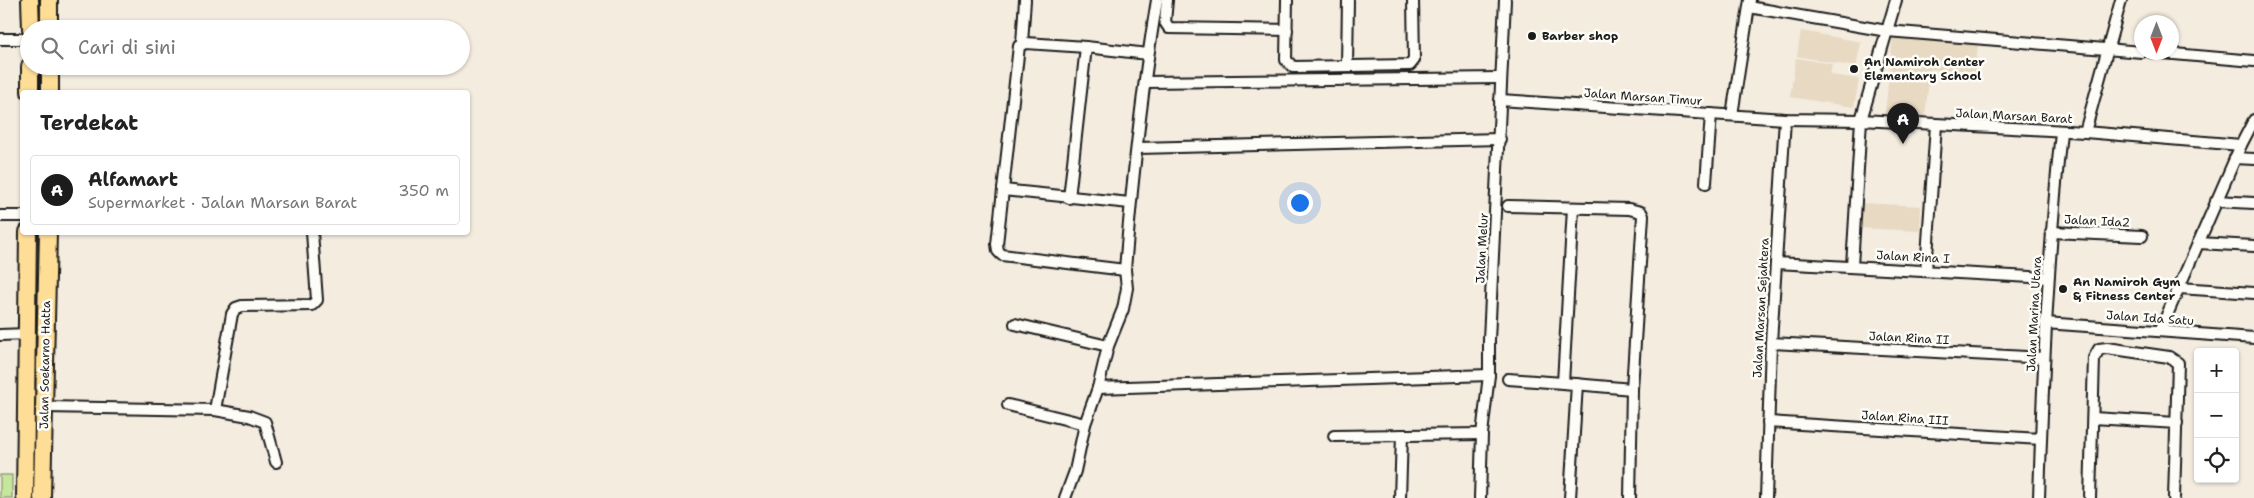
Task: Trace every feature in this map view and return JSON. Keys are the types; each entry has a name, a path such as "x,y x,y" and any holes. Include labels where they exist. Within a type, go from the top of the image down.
{"main road":[{"path":"30,0 30,20"},
{"path":"50,0 50,20"},
{"path":"30,75 30,90"},
{"path":"50,75 50,90"},
{"name":"Jalan Soekarno Hatta","path":"25,498 28,235"},
{"name":"Jalan Soekarno Hatta","path":"42,498 48,235"}],"street":[{"path":"1025,0 1022,44 1019,46 997,244 998,251 1002,255 1125,270"},
{"path":"1065,498 1075,471 1085,424 1098,388 1108,346 1123,309 1126,296 1125,270 1130,203 1148,54 1157,0"},
{"path":"1167,0 1165,22 1169,28 1287,30"},
{"path":"1287,0 1286,60 1294,67 1413,64 1413,0"},
{"path":"1347,66 1348,0"},
{"name":"Jalan Melur","path":"1480,498 1482,434 1489,375 1489,340 1500,139 1500,78 1505,0"},
{"path":"1852,266 1862,120 1896,0"},
{"path":"2085,132 2121,0"},
{"path":"1732,114 1749,4 1887,31 2134,51"},
{"path":"0,39 20,39"},
{"path":"1022,44 1086,47 1148,54"},
{"path":"1069,198 1086,47"},
{"path":"2179,55 2254,61"},
{"path":"1145,82 1500,78"},
{"name":"Jalan Marsan Timur","path":"1500,100 1785,119"},
{"path":"1706,183 1711,114"},
{"name":"Jalan Marsan Barat","path":"1785,119 1862,120 2085,132 2240,145"},
{"name":"Jalan Marsan Sejahtera","path":"1766,498 1768,422 1785,119"},
{"path":"2160,331 2240,145 2254,120"},
{"path":"1926,270 1936,125"},
{"name":"Jalan Marina Utara","path":"2038,498 2045,324 2060,132"},
{"path":"1138,148 1500,139"},
{"path":"2235,158 2254,159"},
{"path":"1004,190 1130,203"},
{"path":"2216,201 2254,203"},
{"path":"1508,206 1629,209 1641,212 1643,216 1632,389 1630,498"},
{"path":"1563,383 1573,208"},
{"path":"0,216 20,216"},
{"name":"Jalan Ida2","path":"2051,232 2142,236"},
{"path":"215,410 232,314 236,308 242,306 312,304 318,300 312,235"},
{"path":"2198,243 2254,246"},
{"name":"Jalan Rina I","path":"1776,263 2048,278"},
{"path":"2180,288 2254,293"},
{"path":"1015,324 1108,346"},
{"name":"Jalan Ida Satu","path":"2045,324 2254,338"},
{"path":"0,334 28,334"},
{"name":"Jalan Rina II","path":"1772,343 2044,358"},
{"path":"2090,498 2094,358 2099,349 2107,348 2169,357 2176,360 2179,370 2174,498"},
{"path":"1098,388 1489,375"},
{"path":"1508,379 1632,389"},
{"path":"1570,498 1577,384"},
{"path":"1008,405 1085,424"},
{"path":"44,407 215,410 249,416 265,422 276,462"},
{"path":"2093,418 2177,423"},
{"name":"Jalan Rina III","path":"1768,422 2041,439"},
{"path":"1334,436 1482,434"},
{"path":"1400,498 1402,435"}],"shaded area":[{"path":"1801,31 1861,42 1856,67 1797,56"},
{"path":"1893,36 1978,44 1975,73 1930,69 1925,117 1885,114"},
{"path":"1796,58 1832,64 1830,75 1859,79 1854,107 1790,97"},
{"path":"1861,203 1921,206 1920,231 1860,228"}],"green space":[{"path":"0,475 12,475 12,498 0,498"}],"place":[{"name":"Barber shop","path":"1532,36"},
{"name":"An Namiroh Center Elementary School","path":"1854,69"},
{"name":"Alfamart","path":"1903,144"},
{"name":"An Namiroh Gym & Fitness Center","path":"2063,289"}]}
